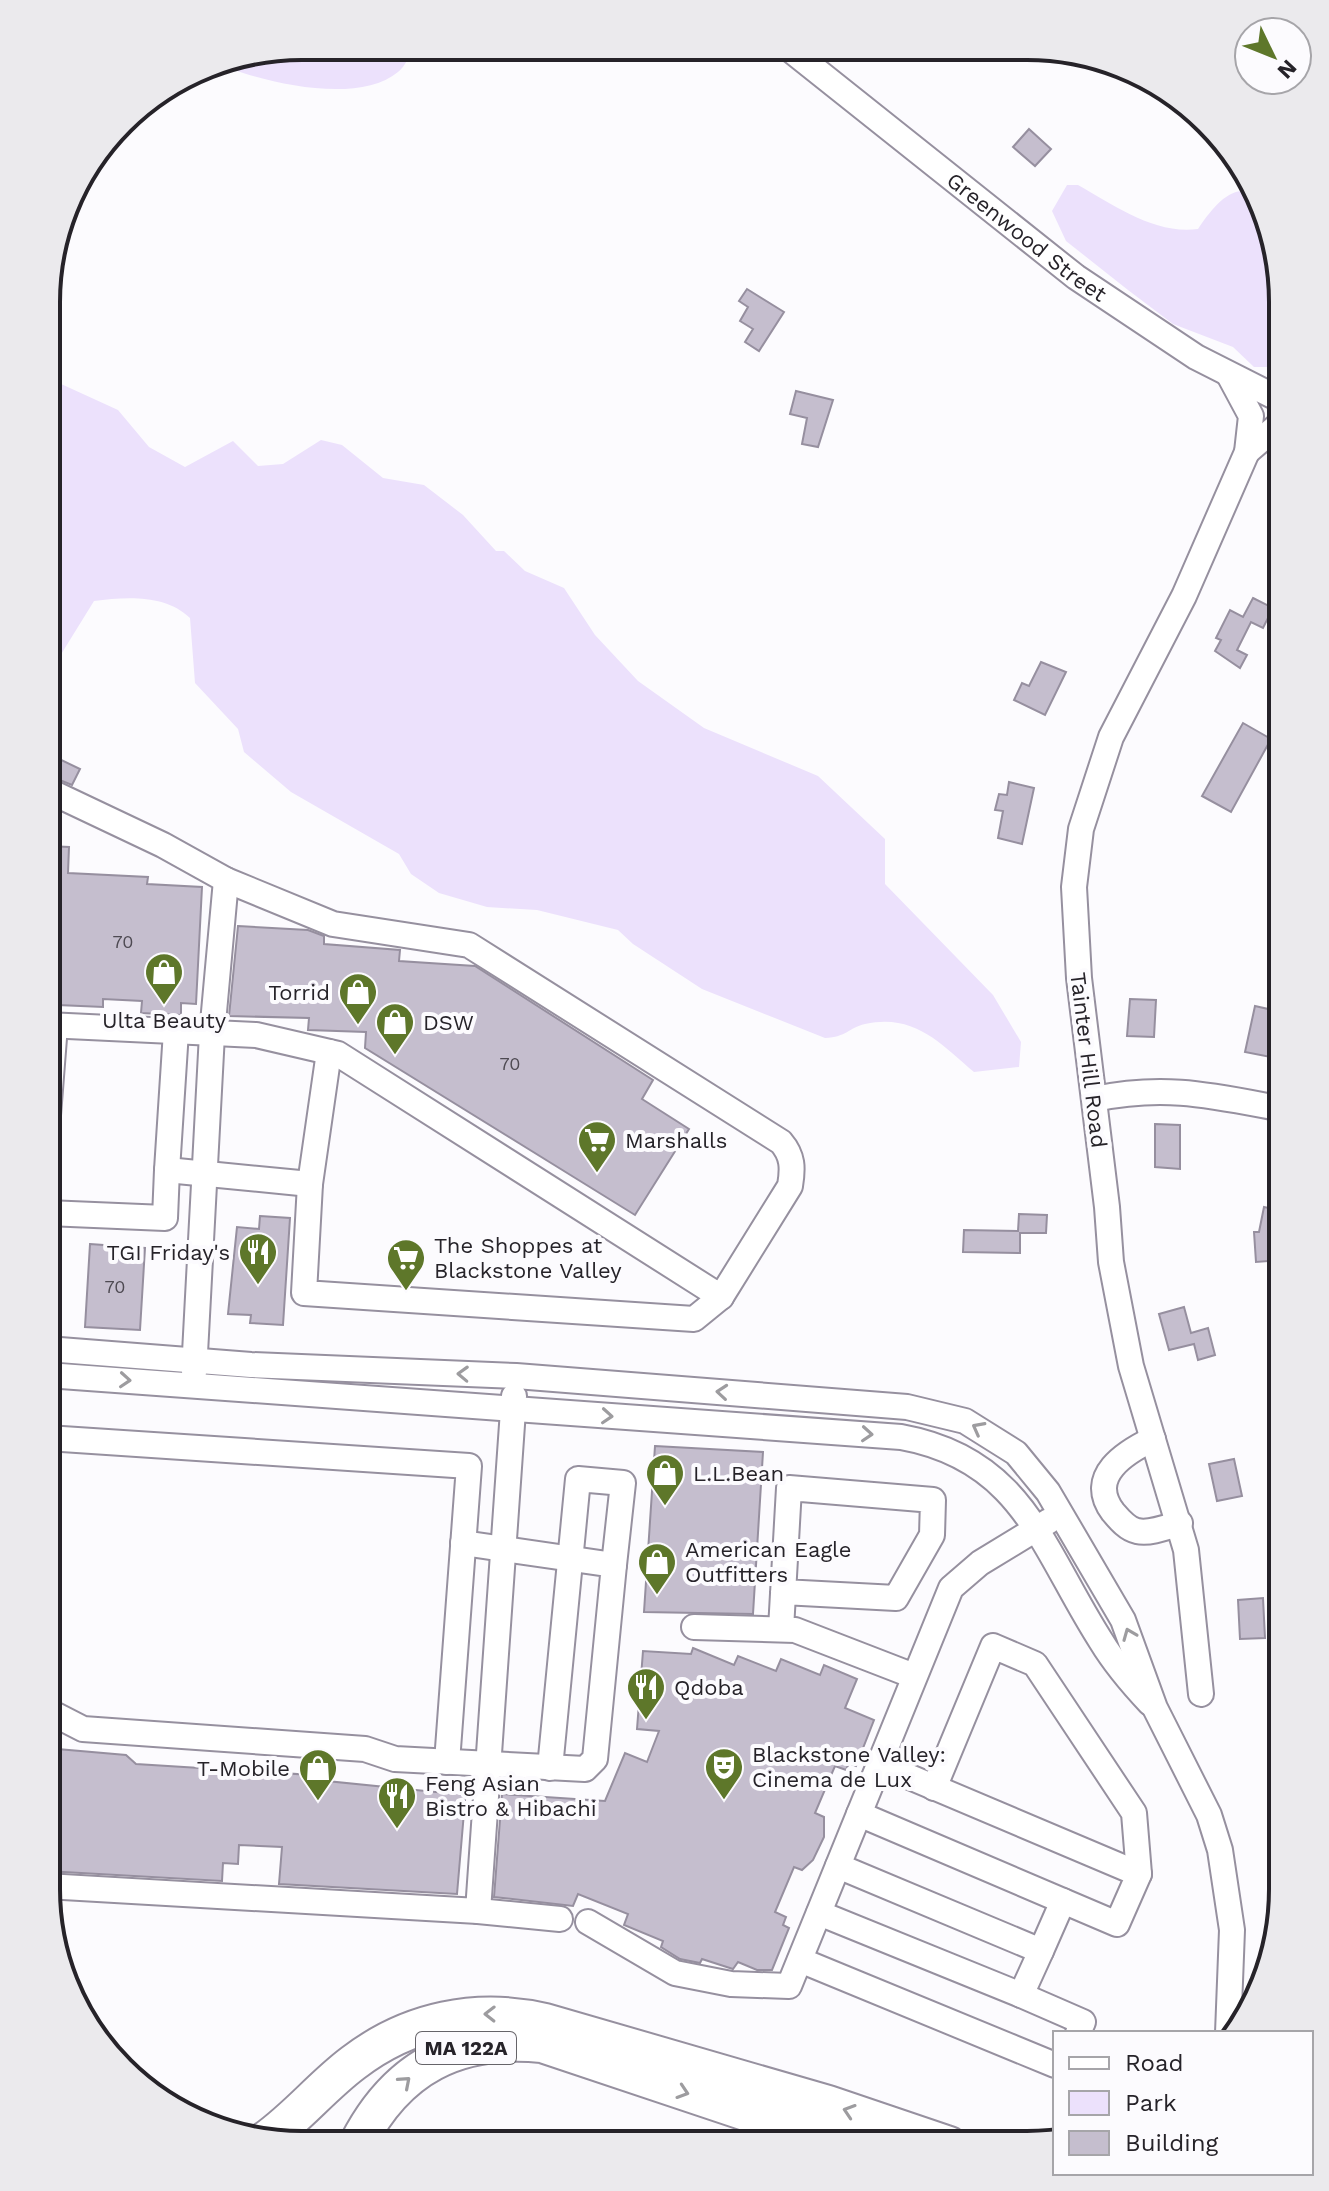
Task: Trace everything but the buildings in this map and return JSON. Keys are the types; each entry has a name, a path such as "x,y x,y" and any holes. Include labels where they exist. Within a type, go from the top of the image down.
{"highway":[{"path":"277,2129 351,2064 387,2040 433,2023 476,2014 510,2014 828,2104 908,2131"},
{"name":"MA 122A","path":"364,2131 374,2112 424,2066 480,2044 509,2041 552,2047 802,2131"}],"street":[{"name":"Greenwood Street","path":"803,60 1076,277 1172,343 1269,394"},
{"name":"Tainter Hill Road","path":"1201,1694 1191,1585 1180,1523 1131,1366 1111,1262 1075,931 1075,868 1081,829 1111,737 1184,596 1247,452 1251,416 1229,375"},
{"name":"Tainter Hill Road","path":"1247,452 1269,433"},
{"path":"60,796 163,845 226,880 333,924 469,945 781,1142 789,1151 793,1166 790,1186 721,1297 694,1319 304,1293 310,1184 329,1052"},
{"path":"193,1384 212,1034 226,880"},
{"path":"60,1025 256,1035 329,1052 721,1297"},
{"path":"60,1214 165,1218 176,1031"},
{"path":"1095,1099 1157,1090 1186,1091 1268,1106"},
{"path":"167,1170 310,1184"},
{"path":"60,1350 194,1358 251,1365 516,1376 936,1412 965,1421 1016,1453 1061,1513 1123,1620 1155,1708 1209,1815 1220,1850 1232,1930 1228,2023"},
{"path":"60,1376 929,1442 952,1451 996,1479 1024,1508 1101,1643 1155,1708"},
{"path":"478,1911 516,1376"},
{"path":"512,1454 537,1427 561,1413"},
{"path":"60,1439 469,1466 447,1762"},
{"path":"1153,1439 1125,1452 1111,1467 1105,1484 1108,1505 1121,1522 1137,1531 1180,1523"},
{"path":"60,1719 83,1729 368,1749 395,1759 488,1765 550,1768 585,1769 595,1759 623,1483 578,1479 550,1768"},
{"path":"781,1629 783,1592 789,1488 933,1500 932,1535 896,1598 783,1592"},
{"path":"588,1922 675,1973 755,1986 789,1986 951,1588 980,1563 1061,1513"},
{"path":"463,1543 614,1565"},
{"path":"694,1627 781,1629 811,1634 914,1676"},
{"path":"859,1814 1117,1924 1139,1874 1134,1813 1035,1664 993,1646 934,1788"},
{"path":"879,1764 1139,1874"},
{"path":"838,1866 1041,1951"},
{"path":"60,1887 478,1911 560,1919"},
{"path":"1021,1995 1063,1901"},
{"path":"819,1913 1083,2022 1079,2031"},
{"path":"800,1960 1053,2064"}],"green space":[{"path":"302,60 407,60 398,72 380,82 358,88 308,87 235,70 270,62"},
{"path":"1067,185 1078,185 1151,223 1182,230 1198,229 1227,196 1242,191 1251,209 1264,255 1269,302 1269,367 1254,367 1233,347 1173,324 1066,241 1052,211"},
{"path":"60,383 118,410 149,447 185,467 233,441 258,466 283,464 321,440 342,445 383,478 424,485 463,515 496,551 504,551 525,571 564,588 595,635 638,681 704,728 818,776 885,839 885,884 993,995 1021,1042 1019,1067 974,1072 925,1033 898,1023 865,1024 838,1036 825,1038 702,989 633,944 618,930 537,910 487,907 439,893 411,874 399,854 291,792 244,752 238,729 195,683 190,618 180,610 157,601 132,598 94,601 60,656"}],"place":[{"name":"Ulta Beauty","path":"164,1006"},
{"name":"Torrid","path":"358,1026"},
{"name":"DSW","path":"395,1056"},
{"name":"Marshalls","path":"597,1174"},
{"name":"TGI Friday's","path":"258,1286"},
{"name":"The Shoppes at Blackstone Valley","path":"406,1292"},
{"name":"L.L.Bean","path":"665,1507"},
{"name":"American Eagle Outfitters","path":"657,1596"},
{"name":"Qdoba","path":"646,1721"},
{"name":"Blackstone Valley: Cinema de Lux","path":"724,1801"},
{"name":"T-Mobile","path":"318,1802"},
{"name":"Feng Asian Bistro & Hibachi","path":"397,1830"}]}
